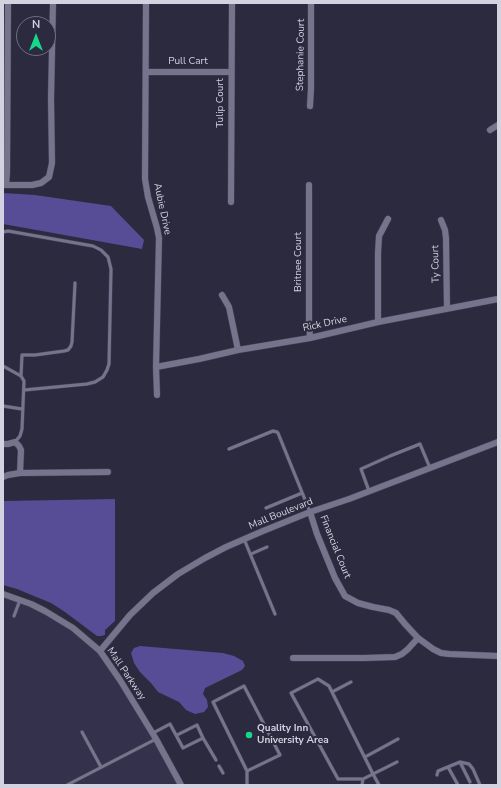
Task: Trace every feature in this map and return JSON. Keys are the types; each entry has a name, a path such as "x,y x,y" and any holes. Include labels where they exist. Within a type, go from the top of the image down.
{"street":[{"path":"8,3 7,173 5,185 32,185 41,183 50,177 52,163 51,99 53,3"},
{"name":"Aubie Drive","path":"146,3 145,180 159,238 156,366 157,395"},
{"name":"Tulip Court","path":"230,202 232,3"},
{"name":"Stephanie Court","path":"310,106 311,3"},
{"name":"Pull Cart","path":"146,72 231,72"},
{"path":"498,125 490,130 498,132"},
{"name":"Britnee Court","path":"309,186 310,338"},
{"path":"378,322 379,236 388,219"},
{"name":"Ty Court","path":"441,220 446,238 447,309"},
{"path":"222,295 229,306 238,350"},
{"name":"Rick Drive","path":"156,366 310,338 378,322 498,299"},
{"path":"3,444 15,442 19,446 21,450 20,473"},
{"name":"Mall Boulevard","path":"100,651 130,615 153,594 178,574 206,558 244,539 310,512 498,442"},
{"path":"3,477 20,473 108,472"},
{"name":"Financial Court","path":"310,512 317,534 335,578 345,596 358,603 396,613 418,638 433,650 449,654 498,656"},
{"name":"Mall Parkway","path":"3,594 45,611 73,628 100,651 120,680 154,736 181,785"},
{"path":"293,658 394,657 402,654 418,638"}],"lane":[{"path":"3,232 8,231 93,246 101,250 108,257 112,269 109,364 103,377 95,382 87,384 24,390"},
{"path":"21,376 22,355 35,355 68,350 72,342 75,283"},
{"path":"3,366 21,376 24,381 22,429 20,436 15,442"},
{"path":"3,406 22,409"},
{"path":"229,449 273,431 277,432 310,512"},
{"path":"369,491 360,469 420,444 430,468"},
{"path":"266,508 302,493"},
{"path":"244,539 275,614"},
{"path":"251,554 267,547"},
{"path":"14,616 20,600"},
{"path":"379,785 373,774 332,692 330,686 318,679 291,693 338,779 363,779 373,774 397,762"},
{"path":"332,692 352,682"},
{"path":"247,771 280,755 244,686 213,702 247,771 247,785"},
{"path":"67,785 154,736 170,724 183,748 203,738"},
{"path":"177,736 197,726 216,760"},
{"path":"82,732 101,767"},
{"path":"365,757 398,739"},
{"path":"460,762 470,782"},
{"path":"437,775 438,771 460,762 469,764 473,769 480,785"},
{"path":"219,766 223,773"},
{"path":"448,767 458,785"},
{"path":"362,785 363,779"}],"shaded area":[{"path":"3,193 35,195 111,206 144,240 142,249 3,224"},
{"path":"115,499 115,621 105,630 105,635 97,636 51,603 3,585 3,501"},
{"path":"3,594 45,611 100,651 181,785 3,785"},
{"path":"140,646 223,653 234,656 243,661 245,666 242,670 205,688 203,694 207,700 208,707 204,712 195,714 186,710 179,702 158,692 140,672 134,663 131,653 134,648"}],"place":[{"name":"Quality Inn University Area","path":"249,735"}]}
